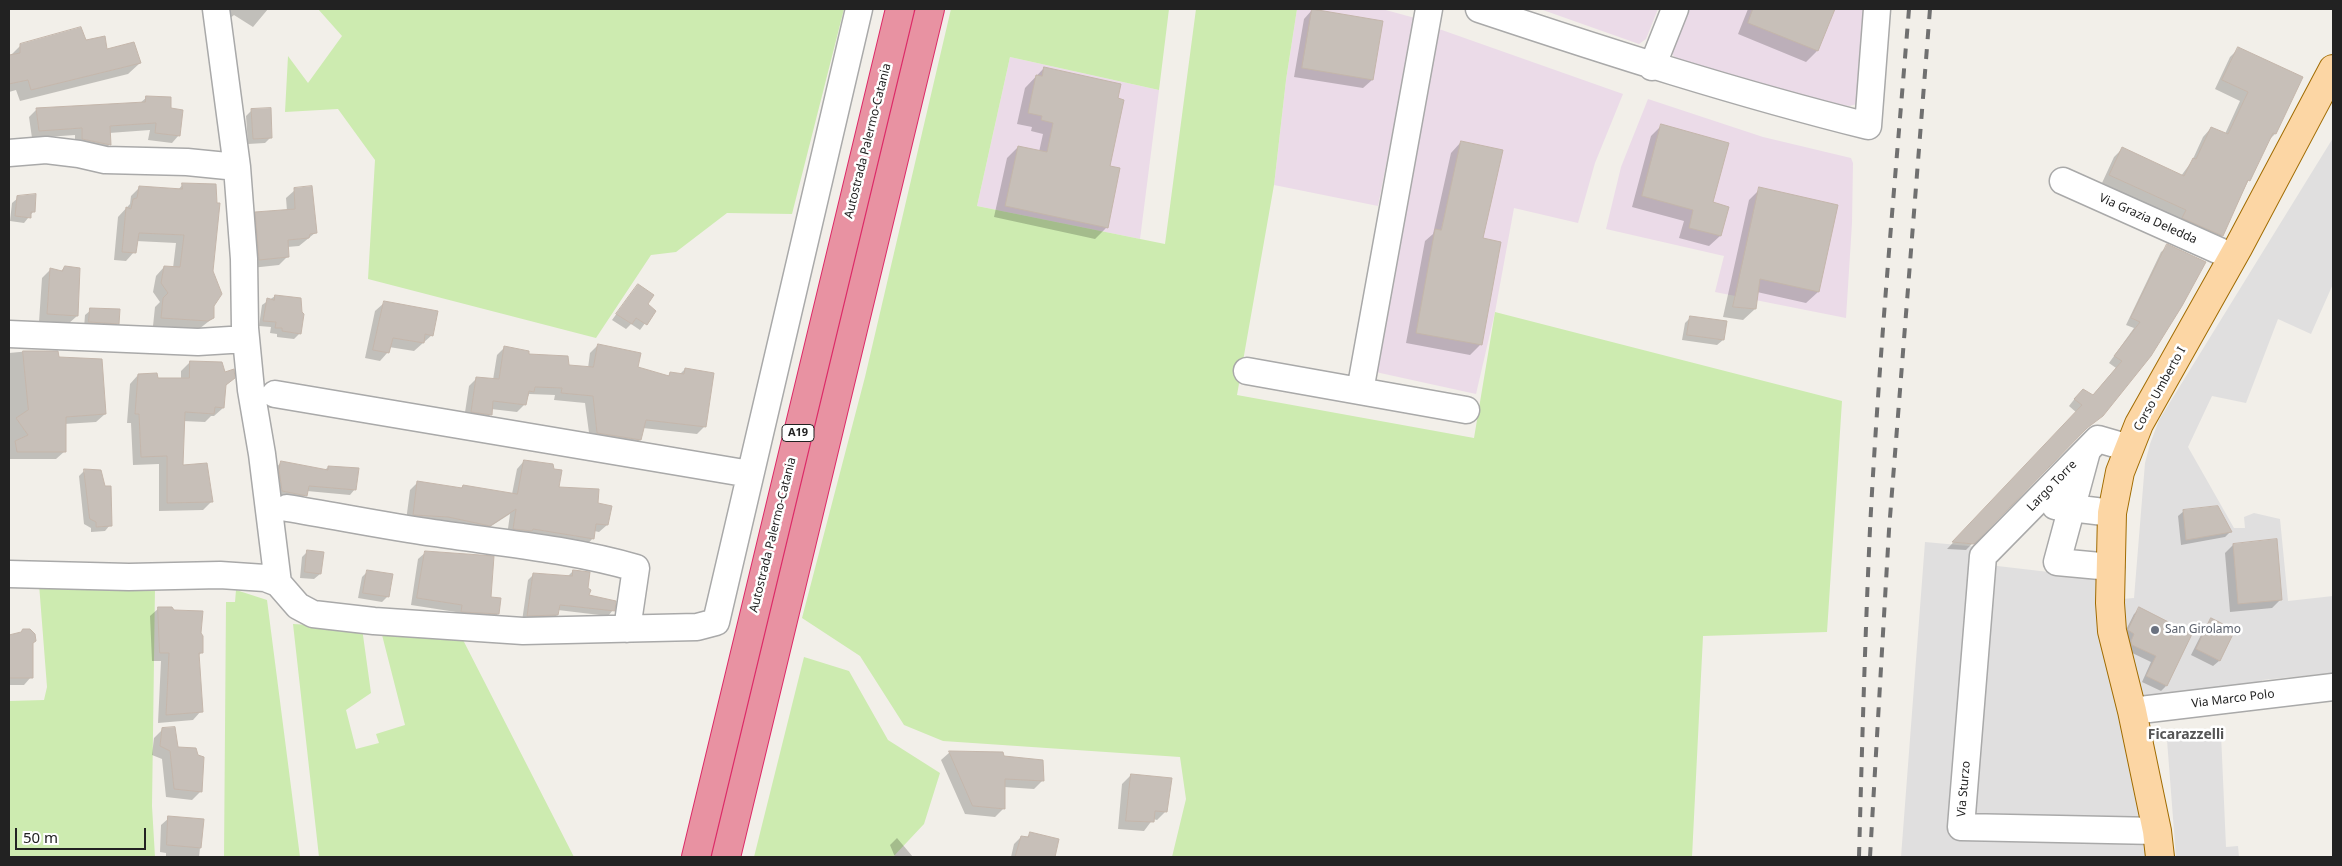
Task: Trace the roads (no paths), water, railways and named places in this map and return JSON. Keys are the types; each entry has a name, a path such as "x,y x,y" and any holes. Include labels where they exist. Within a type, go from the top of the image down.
{"highway":[{"name":"Autostrada Palermo-Catania","path":"696,857 900,9"},
{"name":"A19","path":"726,857 930,9"}],"main road":[{"name":"Corso Umberto I","path":"2160,857 2132,710 2112,632 2110,604 2112,513 2120,472 2139,424 2233,257 2333,69"}],"street":[{"path":"216,9 237,167 244,259 246,339 251,390 262,454 278,583"},
{"path":"9,574 130,577 220,575 265,578 278,583 298,606 313,614 374,621 523,632 697,627 716,622 859,9"},
{"path":"1360,391 1429,9"},
{"path":"1479,9 1652,66 1772,102 1868,126 1877,9"},
{"path":"1652,66 1675,9"},
{"path":"9,153 46,150 79,154 105,160 187,162 237,167"},
{"name":"Via Grazia Deledda","path":"2063,181 2233,257"},
{"path":"9,334 198,342 246,339"},
{"path":"1248,371 1466,410"},
{"path":"275,394 750,474"},
{"name":"Largo Torre","path":"1983,556 2098,439 2129,448"},
{"path":"2087,450 2057,562 2111,567"},
{"path":"2035,503 2112,513"},
{"path":"287,508 433,533 600,557 636,568 627,628"},
{"name":"Via Sturzo","path":"1983,556 1961,827 2156,831"},
{"name":"Via Marco Polo","path":"2132,710 2333,687"}],"railway":[{"path":"1859,857 1870,529 1878,399 1909,9"},
{"path":"1870,857 1889,530 1930,9"}],"place":[{"name":"San Girolamo","path":"2155,630"}],"district":[{"name":"Ficarazzelli","path":"2186,735"}]}
